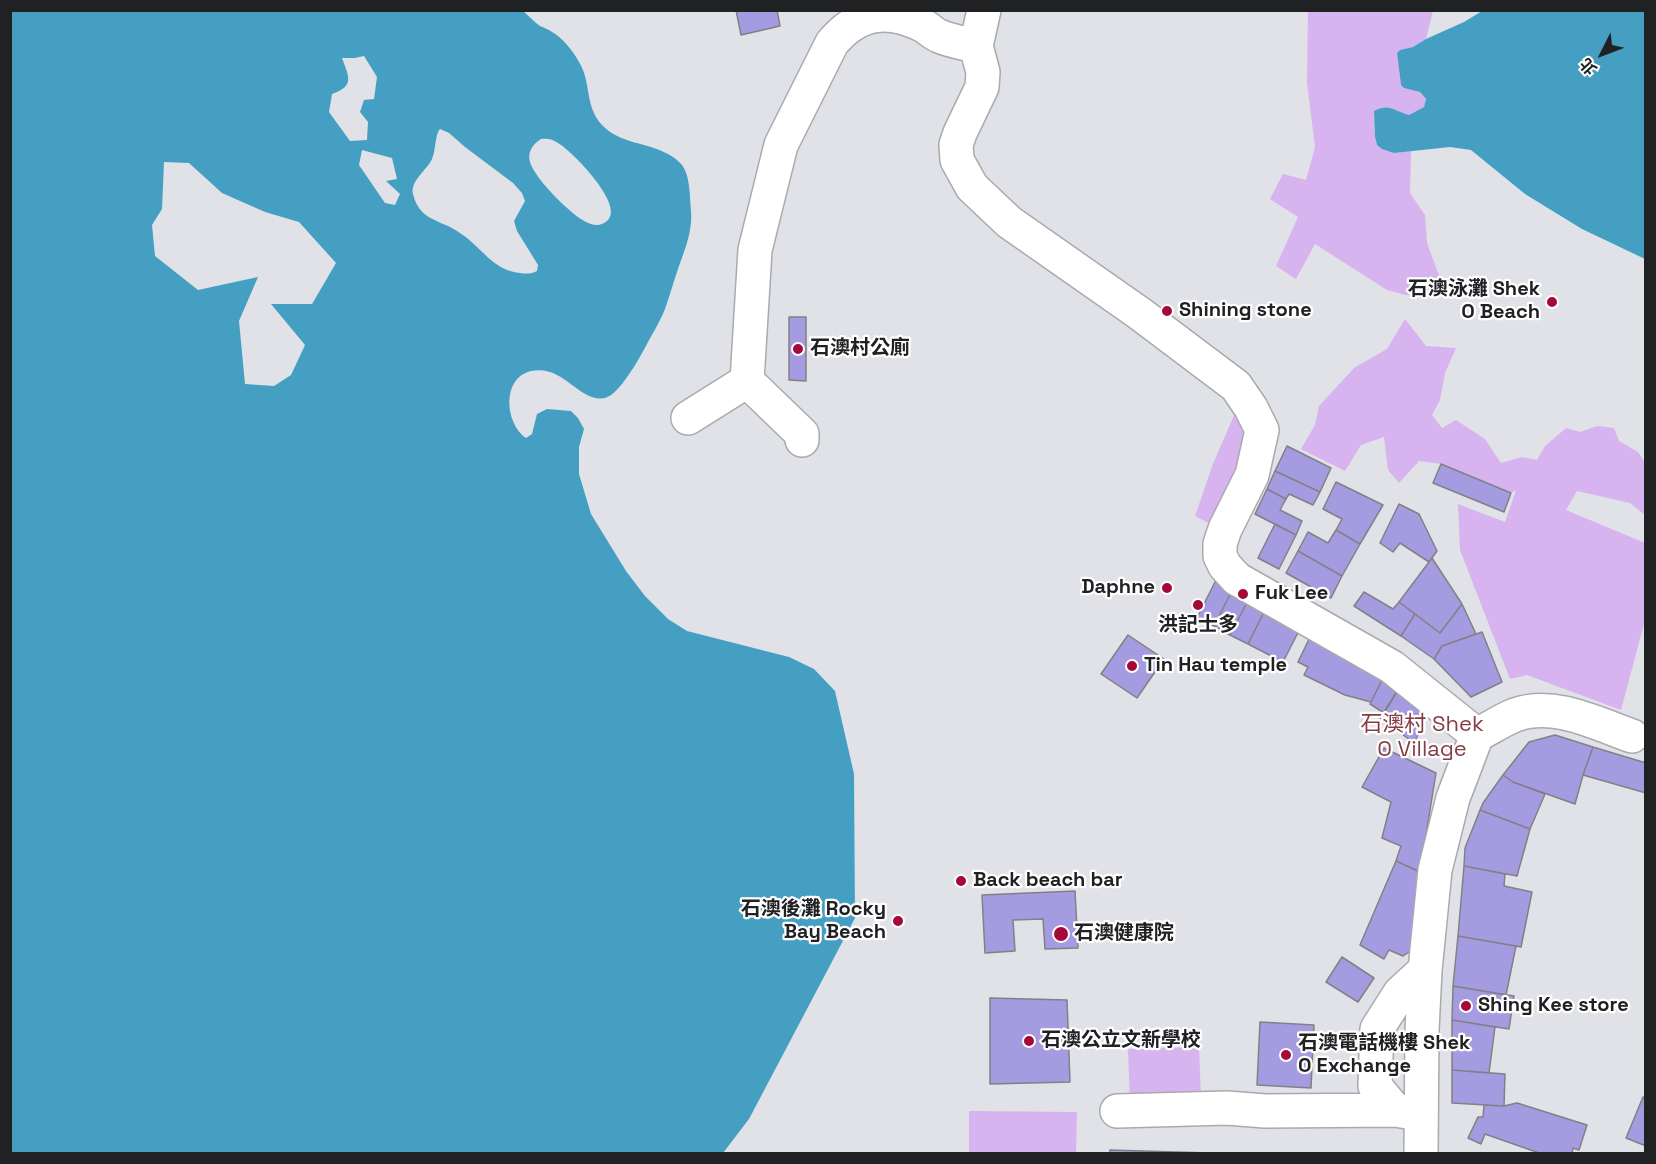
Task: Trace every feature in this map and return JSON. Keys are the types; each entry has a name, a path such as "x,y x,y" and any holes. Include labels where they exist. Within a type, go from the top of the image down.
{"street":[{"path":"984,10 976,46 983,72 982,87 956,145 957,160 972,187 1009,222 1139,313 1236,386 1262,430 1252,475 1220,544 1220,556 1225,566 1237,579 1392,667 1477,735"},
{"path":"802,440 802,434 747,381 755,250 781,144 832,42 843,30 858,20 894,15 924,27 940,37 976,46"},
{"path":"688,418 747,381"},
{"path":"1420,1154 1407,1112 1422,1030 1425,970 1435,870 1453,798 1477,735 1514,716 1538,710 1563,712 1632,736"},
{"path":"1407,1112 1375,1086 1377,1029 1400,993 1425,970"},
{"path":"1118,1111 1227,1108 1264,1111 1407,1112"}],"shaded area":[{"path":"1308,11 1433,11 1426,39 1397,53 1401,85 1420,92 1426,100 1424,107 1409,115 1388,108 1374,111 1377,145 1394,153 1411,151 1410,193 1425,215 1427,243 1441,281 1432,298 1387,290 1315,244 1296,279 1276,266 1298,217 1270,199 1283,174 1306,180 1315,147 1307,83"},
{"path":"1405,319 1426,346 1456,348 1445,373 1440,400 1432,415 1442,428 1456,420 1485,439 1501,463 1522,457 1537,460 1545,446 1566,428 1580,432 1597,426 1614,428 1619,441 1638,452 1645,463 1645,515 1630,503 1577,491 1566,510 1645,543 1645,620 1621,710 1527,675 1510,679 1460,550 1458,504 1505,522 1516,490 1511,493 1441,464 1419,461 1399,483 1388,470 1384,437 1361,445 1345,471 1301,449 1315,425 1319,406 1354,368 1387,349"},
{"path":"1235,413 1251,434 1216,527 1195,516 1213,464"},
{"path":"1199,1047 1201,1099 1130,1102 1128,1049"},
{"path":"969,1111 1077,1112 1076,1153 969,1153"}],"water":[{"path":"10,11 523,11 540,26 560,38 574,54 586,78 593,110 602,125 617,136 668,154 682,165 689,183 691,219 686,244 663,314 639,359 622,384 605,398 596,398 587,395 553,373 543,370 531,371 521,375 511,392 509,402 514,423 526,438 532,434 537,414 547,409 571,411 578,418 584,429 579,447 579,474 591,514 626,571 645,596 668,619 687,631 789,657 814,669 835,691 854,774 855,918 749,1119 723,1153 11,1153","holes":["364,56 377,77 374,99 364,100 360,112 368,122 367,140 350,141 329,112 332,94 344,88 348,80 342,58","440,129 449,133 513,183 522,193 525,201 514,221 517,231 538,265 537,271 522,273 502,267 453,228 432,219 421,210 416,203 413,189 416,180 432,159","541,139 552,140 574,156 594,178 609,202 611,212 606,222 595,225 584,221 547,188 530,162 529,155 533,146","362,150 392,158 397,179 386,181 400,194 395,205 385,203 359,165","164,162 189,163 222,193 265,212 299,222 336,263 312,304 271,304 305,345 291,375 274,386 245,384 239,321 258,277 198,290 155,256 152,225 162,209"]},
{"path":"1482,11 1645,11 1645,259 1582,229 1525,194 1471,150 1450,147 1394,153 1377,145 1374,111 1388,108 1409,115 1424,107 1426,99 1420,92 1401,85 1397,53 1464,22"}],"building":[{"path":"736,10 777,10 780,26 741,35"},
{"name":"石澳村公廁","path":"789,317 806,317 806,381 789,380"},
{"path":"1287,446 1331,468 1320,492 1275,471"},
{"path":"1441,464 1511,493 1504,512 1433,483"},
{"path":"1275,471 1320,492 1313,505 1289,494 1286,499 1267,489"},
{"path":"1336,482 1383,505 1360,544 1336,530 1342,519 1323,509"},
{"path":"1267,489 1286,499 1280,510 1302,521 1296,535 1255,514"},
{"path":"1399,504 1419,514 1437,551 1429,562 1400,543 1393,552 1380,543"},
{"path":"1275,524 1296,535 1279,569 1258,558"},
{"path":"1336,530 1360,544 1342,576 1298,551 1308,532 1328,543"},
{"path":"1298,551 1342,576 1331,598 1286,573"},
{"path":"1432,558 1462,604 1440,633 1399,602"},
{"path":"1219,574 1236,583 1214,626 1197,618"},
{"path":"1236,583 1253,591 1230,635 1214,626"},
{"path":"1253,591 1270,600 1248,644 1230,635"},
{"path":"1364,592 1393,609 1399,602 1415,614 1401,636 1354,606"},
{"path":"1270,600 1305,619 1283,662 1248,644"},
{"path":"1462,604 1476,634 1442,646 1434,659 1401,636 1415,614 1440,633"},
{"path":"1482,632 1502,682 1471,697 1434,659 1442,646"},
{"path":"1312,633 1385,674 1371,702 1345,695 1304,675 1308,667 1298,662"},
{"name":"Tin Hau temple","path":"1128,635 1164,659 1137,698 1101,674"},
{"path":"1385,674 1403,682 1384,713 1370,704"},
{"path":"1403,682 1422,713 1422,727 1414,743 1380,718"},
{"path":"1555,735 1593,747 1575,804 1513,782 1503,775 1529,742"},
{"path":"1593,747 1646,763 1646,793 1583,775"},
{"path":"1384,748 1436,773 1420,872 1396,861 1401,846 1382,838 1391,802 1362,787"},
{"path":"1503,775 1513,782 1545,794 1530,829 1480,810"},
{"path":"1480,810 1530,829 1517,876 1464,866 1465,848"},
{"path":"1396,861 1420,872 1412,950 1403,956 1389,950 1384,959 1360,945"},
{"path":"1464,866 1505,874 1504,886 1532,892 1521,947 1458,936"},
{"name":"石澳健康院","path":"1075,891 1078,948 1045,949 1043,919 1013,920 1015,951 985,953 982,895"},
{"path":"1458,936 1516,946 1506,995 1453,986"},
{"path":"1342,957 1374,978 1358,1002 1326,982"},
{"path":"1453,986 1514,996 1509,1029 1452,1020"},
{"name":"石澳公立文新學校","path":"990,998 1067,1000 1070,1082 990,1084"},
{"path":"1452,1020 1495,1027 1489,1073 1452,1070"},
{"name":"石澳電話機樓 Shek O Exchange","path":"1260,1022 1314,1025 1311,1088 1257,1085"},
{"path":"1452,1070 1505,1074 1504,1106 1452,1103"},
{"path":"1643,1097 1646,1098 1646,1146 1626,1138"},
{"path":"1517,1103 1587,1125 1579,1150 1573,1148 1572,1154 1542,1154 1485,1134 1481,1144 1468,1138 1478,1117 1483,1117 1484,1105 1504,1106"},
{"path":"1110,1150 1243,1154 1110,1154"}],"place":[{"name":"石澳泳灘 Shek O Beach","path":"1552,302"},
{"name":"Shining stone","path":"1167,311"},
{"name":"石澳村公廁","path":"798,349"},
{"name":"Daphne","path":"1167,588"},
{"name":"Fuk Lee","path":"1243,594"},
{"name":"洪記士多","path":"1198,605"},
{"name":"Tin Hau temple","path":"1132,666"},
{"name":"Back beach bar","path":"961,881"},
{"name":"石澳後灘 Rocky Bay Beach","path":"898,921"},
{"name":"石澳健康院","path":"1061,934"},
{"name":"Shing Kee store","path":"1466,1006"},
{"name":"石澳公立文新學校","path":"1029,1041"},
{"name":"石澳電話機樓 Shek O Exchange","path":"1286,1055"}],"district":[{"name":"石澳村 Shek O Village","path":"1422,738"}]}
